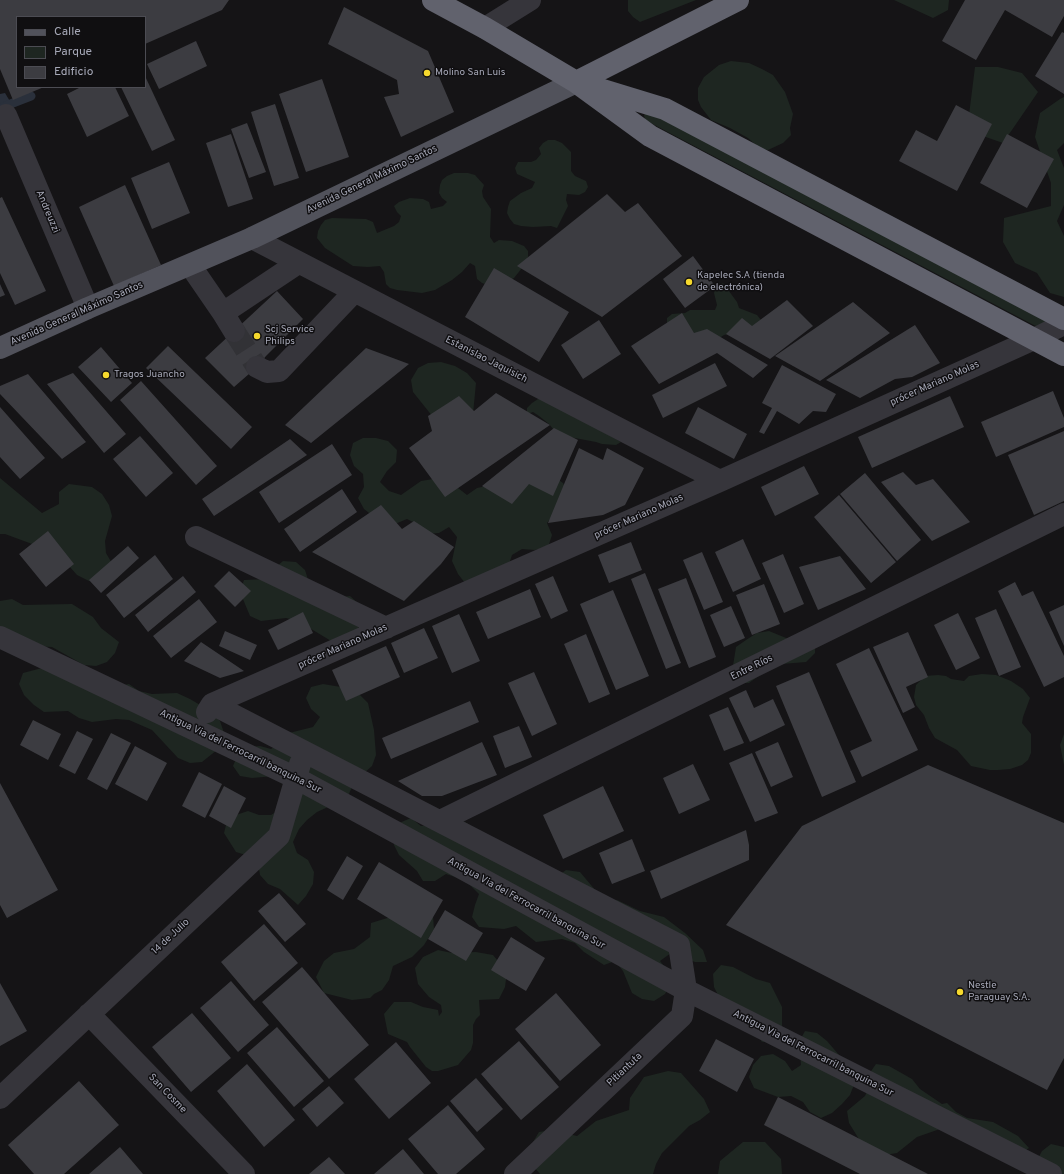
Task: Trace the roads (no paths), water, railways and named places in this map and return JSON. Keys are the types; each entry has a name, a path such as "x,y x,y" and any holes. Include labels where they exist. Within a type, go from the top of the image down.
{"highway":[{"path":"432,0 486,28 576,82 650,136 1064,355"},
{"name":"Avenida General Máximo Santos","path":"576,82 738,0"},
{"path":"576,82 665,109 1064,319"}],"main road":[{"name":"Avenida General Máximo Santos","path":"0,348 88,308 252,238 576,82"}],"street":[{"path":"486,28 530,0"},
{"name":"Andreuzzi","path":"6,115 88,308"},
{"name":"Estanislao Jaquisich","path":"252,238 720,481"},
{"path":"190,265 229,322 298,263"},
{"path":"257,367 267,372 279,372 354,292"},
{"name":"prócer Mariano Molas","path":"212,704 720,481 1064,324"},
{"name":"Entre Ríos","path":"440,821 1064,514"},
{"path":"196,537 386,628"},
{"name":"Antigua Via del Ferrocarril banquina Sur","path":"0,637 296,778 686,990 1051,1174"},
{"path":"197,731 212,704 440,821"},
{"name":"14 de Julio","path":"0,1098 279,836 304,752"},
{"name":"Pitiantuta","path":"440,821 680,945 686,990 682,1016 515,1174"},
{"name":"San Cosme","path":"89,1014 244,1174"}],"waterway":[{"path":"0,108 31,96"}],"tunnel":[{"path":"234,331 257,367"}],"place":[{"name":"Molino San Luis","path":"427,73"},
{"name":"Kapelec S.A (tienda de electrónica)","path":"689,282"},
{"name":"Scj Service Philips","path":"257,336"},
{"name":"Tragos Juancho","path":"106,375"},
{"name":"Nestle Paraguay S.A.","path":"960,992"}]}
